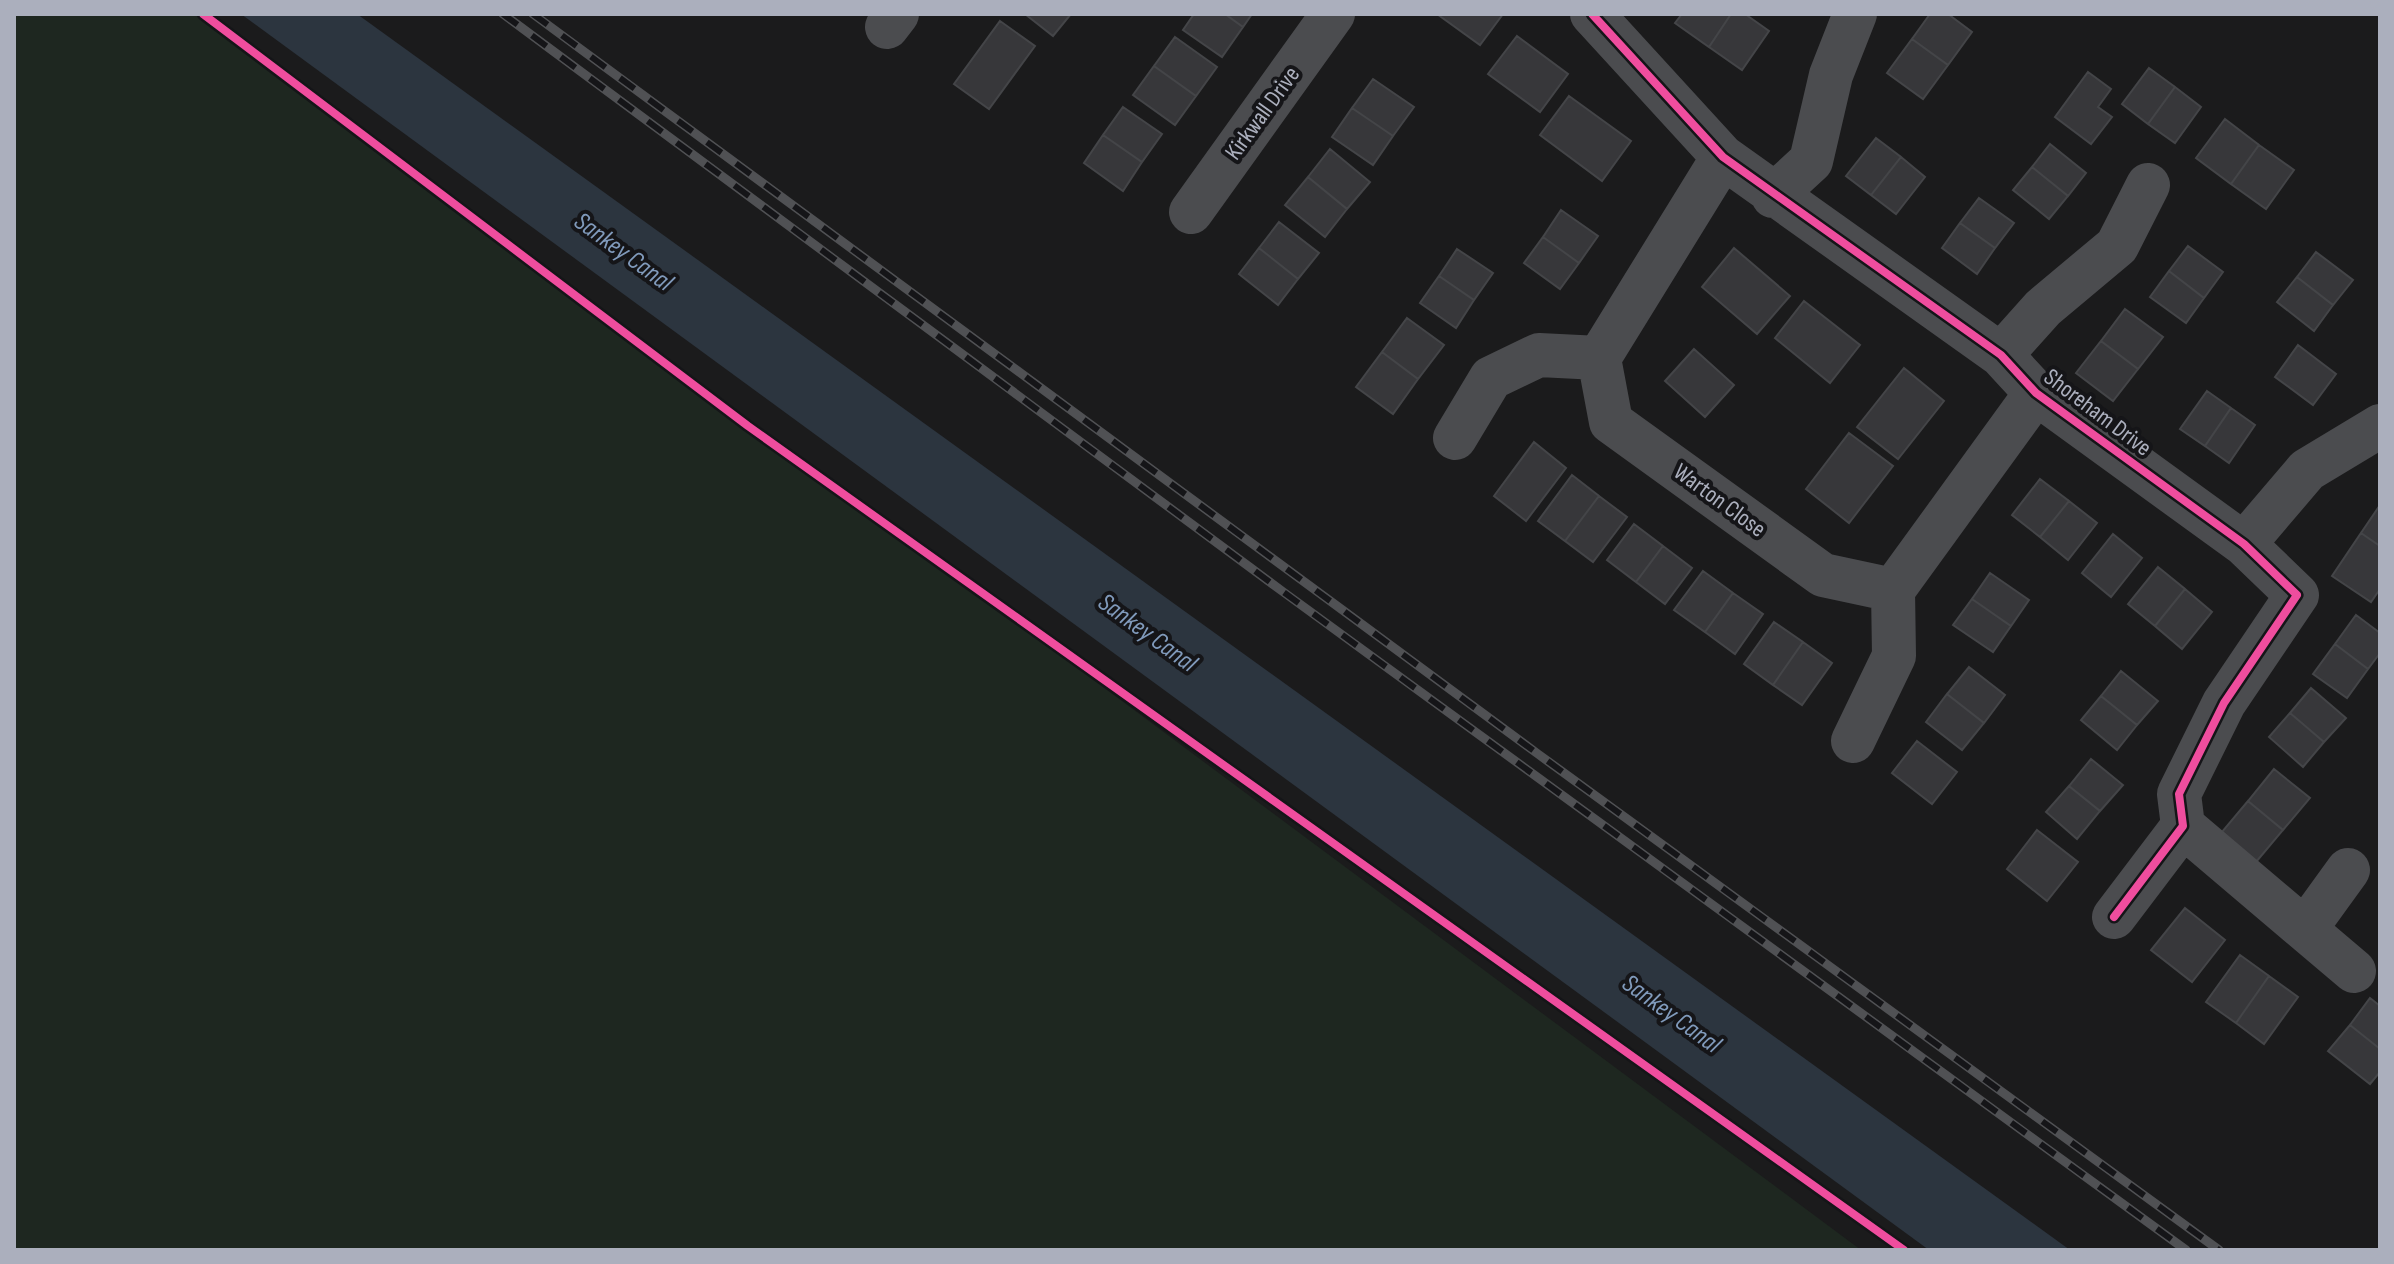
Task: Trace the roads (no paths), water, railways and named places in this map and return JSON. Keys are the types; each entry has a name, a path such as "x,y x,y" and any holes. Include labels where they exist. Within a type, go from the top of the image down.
{"street":[{"name":"Kirkwall Drive","path":"1191,212 1333,14"},
{"name":"Shoreham Drive","path":"1592,14 1723,157 1773,196 2001,355 2036,393 2244,544 2297,595 2224,703 2179,794 2183,826"},
{"path":"1773,196 1811,161 1831,75 1855,14"},
{"path":"1455,438 1491,378 1539,355 1599,358 1723,157"},
{"path":"2001,355 2043,308 2117,246 2148,185"},
{"name":"Warton Close","path":"1599,358 1611,422 1823,575 1893,590"},
{"path":"1853,741 1894,656 1893,590 2036,393"},
{"path":"2244,544 2307,470 2380,426"},
{"path":"2114,917 2183,826 2354,971"},
{"path":"2306,928 2348,870"}],"water":[{"name":"Sankey Canal","path":"241,14 357,14 2070,1250 1929,1250"}],"railway":[{"path":"503,14 1282,591 2186,1250"},
{"path":"533,14 1538,754 2219,1250"}]}
